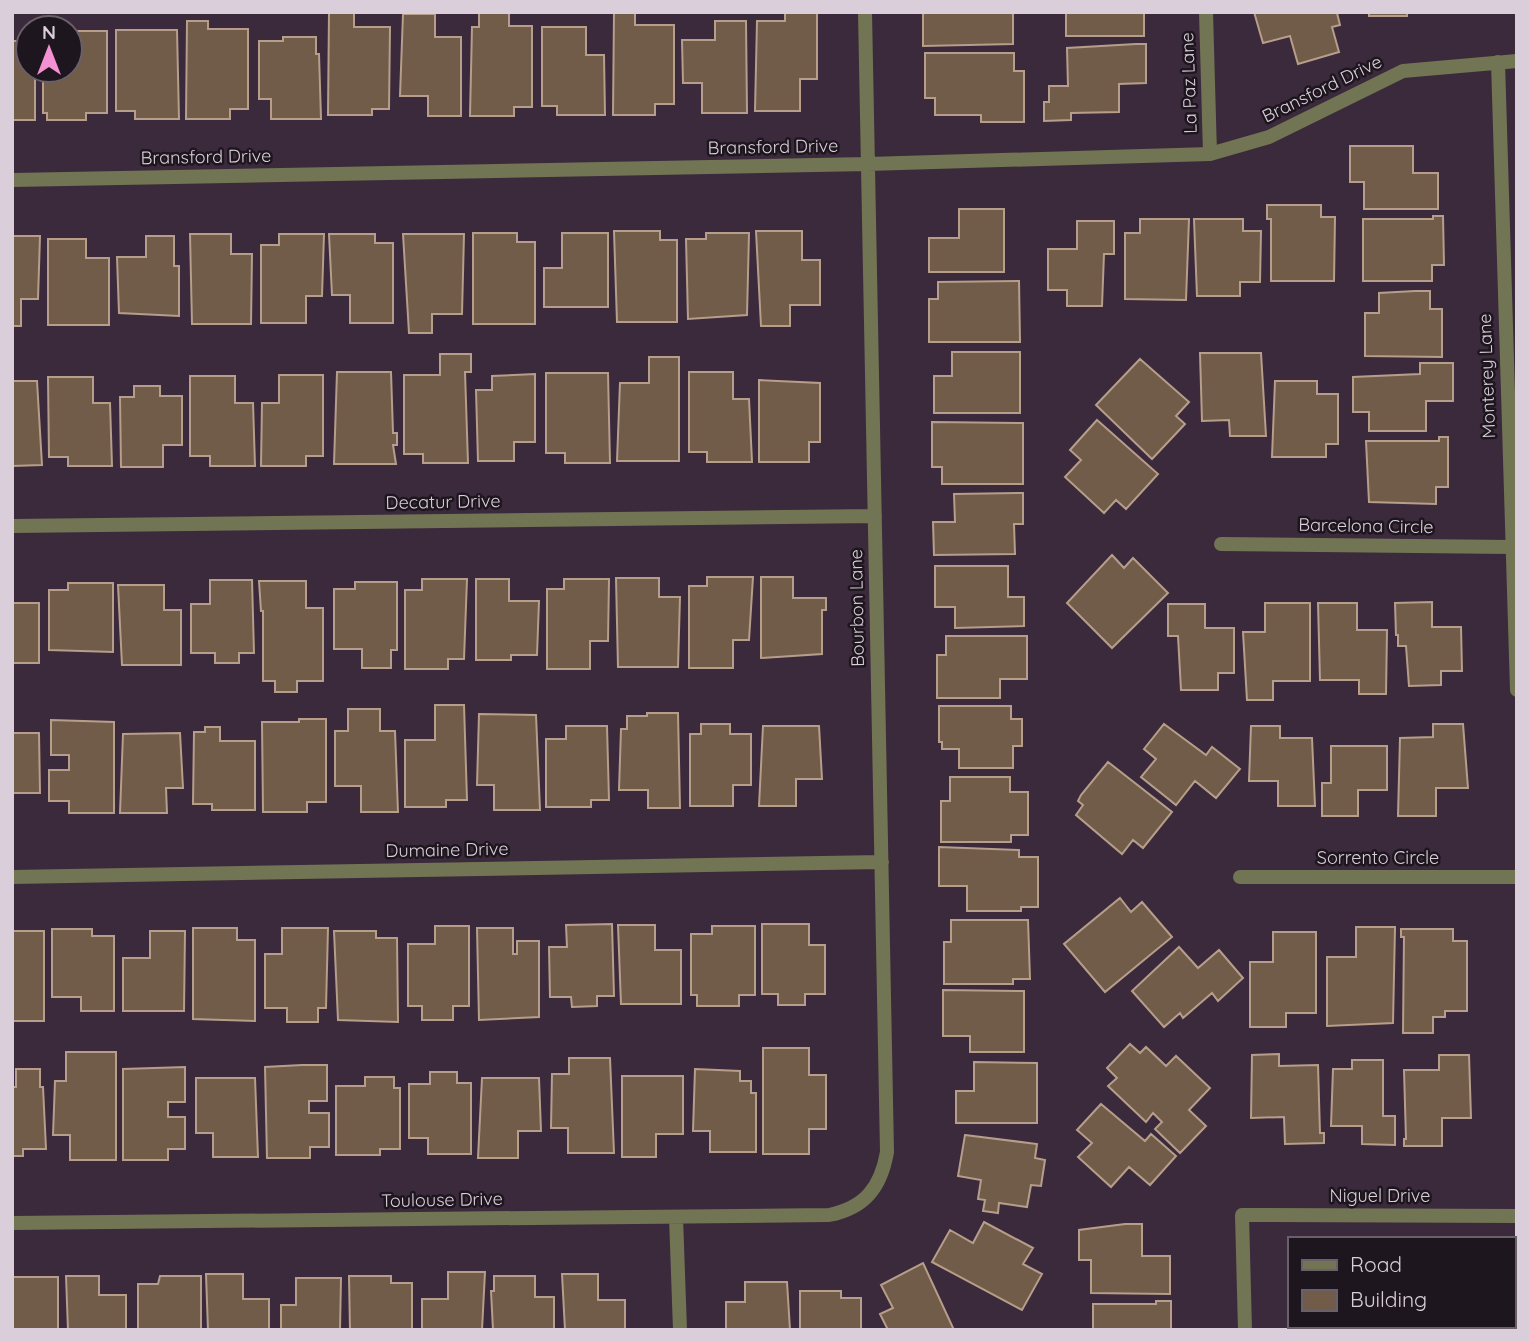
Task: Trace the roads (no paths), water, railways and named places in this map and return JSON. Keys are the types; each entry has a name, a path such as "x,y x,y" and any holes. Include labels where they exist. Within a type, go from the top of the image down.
{"street":[{"name":"Bourbon Lane","path":"865,12 887,1152 884,1170 868,1198"},
{"name":"La Paz Lane","path":"1206,12 1210,153"},
{"name":"Bransford Drive","path":"12,180 868,164 1210,153 1269,138 1403,71 1517,61"},
{"name":"Monterey Lane","path":"1498,62 1517,690"},
{"name":"Decatur Drive","path":"12,526 875,516"},
{"name":"Barcelona Circle","path":"1221,544 1511,547"},
{"name":"Dumaine Drive","path":"12,877 881,862"},
{"name":"Sorrento Circle","path":"1240,877 1517,877"},
{"name":"Toulouse Drive","path":"12,1223 829,1215 850,1210 868,1198"},
{"name":"Niguel Drive","path":"1245,1330 1242,1215 1517,1216"},
{"path":"676,1217 680,1330"}]}
